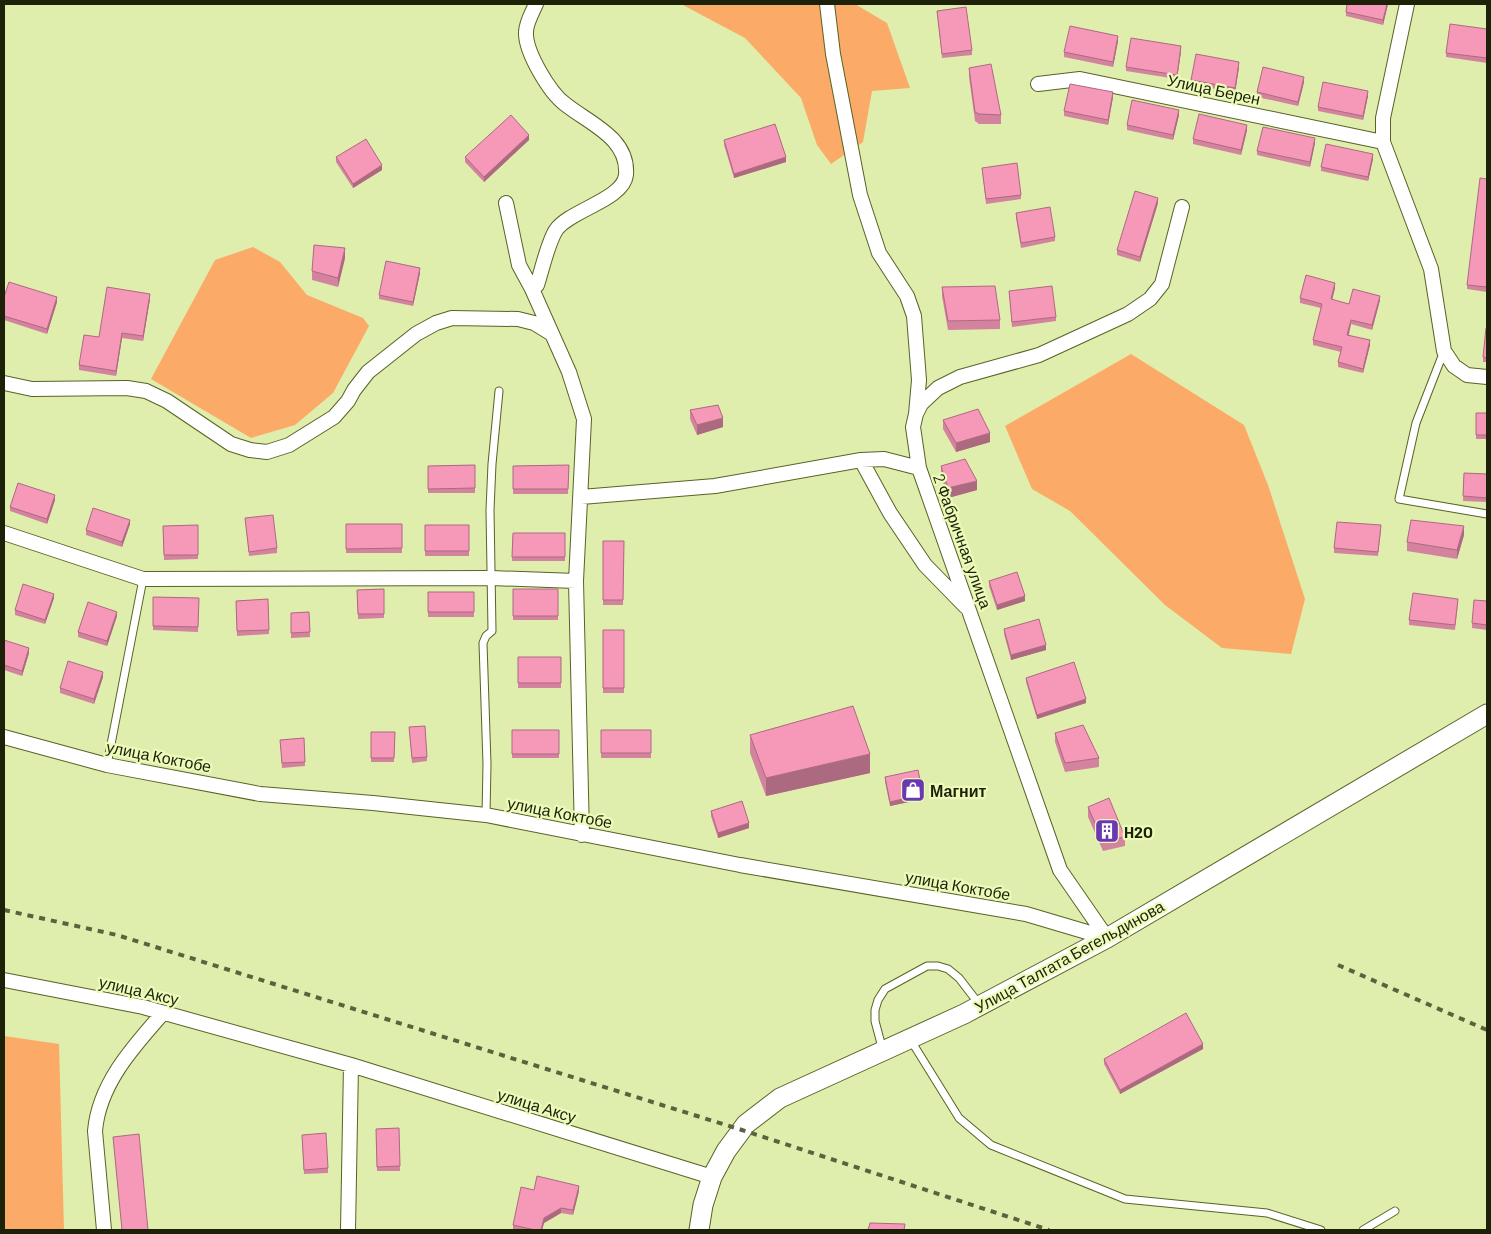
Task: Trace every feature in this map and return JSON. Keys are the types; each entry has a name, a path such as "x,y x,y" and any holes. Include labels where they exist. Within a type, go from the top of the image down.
{"street":[{"path":"532,290 537,285 556,230 571,216 618,190 626,179 627,164 621,149 605,132 564,103 538,70 528,46 526,33 529,19 536,4"},
{"path":"827,4 833,54 860,195 879,253 907,296 914,316 919,380 913,427 919,468"},
{"path":"1408,4 1383,118 1383,142 1431,268 1444,351 1454,366 1467,375 1487,377"},
{"name":"Улица Берен","path":"1038,84 1080,79 1383,142"},
{"path":"506,204 519,265 569,372 584,419 576,581 582,835"},
{"path":"916,414 921,404 938,388 953,380 1040,355 1128,314 1150,299 1162,284 1182,207"},
{"path":"4,383 32,388 127,388 146,392 167,401 231,444 250,450 267,452 289,445 334,417 348,401 368,372 416,334 436,323 452,318 518,319 534,323 552,334"},
{"name":"2 Фабричная улица","path":"581,497 715,486 861,460 884,459 919,468 1060,870 1107,938"},
{"path":"861,460 890,513 925,565 970,611"},
{"path":"4,533 142,579 491,578 576,581"},
{"name":"Улица Талгата Бегельдинова","path":"699,1230 702,1205 712,1178 726,1151 746,1124 780,1098 980,1005 1107,938 1487,714"},
{"name":"улица Коктобе","path":"4,738 108,765 260,794 373,803 486,816 740,865 1026,914 1107,938"},
{"name":"улица Аксу","path":"4,980 163,1013 351,1066 712,1178"},
{"path":"104,1230 95,1131 96,1118 102,1101 121,1063 163,1013"},
{"path":"348,1230 351,1066"}],"lane":[{"path":"1444,351 1416,423 1399,499 1487,514"},
{"path":"486,816 487,764 483,643 486,636 492,631 490,510 499,391"},
{"path":"108,765 142,579"},
{"path":"883,1051 875,1021 875,1010 878,1000 885,989 927,966 938,966 948,969 959,978 980,1005"},
{"path":"910,1039 959,1118 991,1145 1125,1199 1267,1213 1321,1230"},
{"path":"1363,1230 1395,1211"}],"shaded area":[{"path":"681,4 855,4 887,23 910,88 872,91 863,142 831,164 817,145 801,98 745,38"},
{"path":"253,247 280,262 307,295 363,318 369,326 333,393 295,425 251,438 151,379 215,260"},
{"path":"1131,354 1244,425 1268,485 1305,599 1291,654 1222,648 1165,605 1070,511 1032,489 1005,426"},
{"path":"4,1036 59,1044 64,1230 4,1230"}],"building":[{"path":"1347,4 1387,4 1383,20 1346,12"},
{"path":"966,7 972,50 942,54 937,11"},
{"path":"1450,24 1487,29 1487,58 1446,53"},
{"path":"1070,26 1118,36 1113,62 1064,52"},
{"path":"1131,38 1181,46 1177,75 1126,67"},
{"path":"1196,54 1239,62 1235,88 1191,80"},
{"path":"991,64 1001,115 979,114 975,112 969,68"},
{"path":"1263,67 1304,77 1298,102 1257,92"},
{"path":"1323,82 1368,91 1363,116 1318,107"},
{"path":"1070,84 1113,92 1108,120 1064,111"},
{"path":"1132,100 1179,110 1173,135 1127,125"},
{"path":"1199,114 1247,125 1241,150 1193,139"},
{"path":"511,115 529,135 484,177 465,157"},
{"path":"775,124 786,157 734,174 724,140"},
{"path":"1263,127 1315,138 1310,162 1257,151"},
{"path":"366,139 382,165 353,184 336,157"},
{"path":"1326,144 1373,154 1368,177 1321,167"},
{"path":"1017,163 1021,195 986,199 982,168"},
{"path":"1480,178 1487,179 1487,287 1467,285"},
{"path":"1135,191 1158,198 1140,257 1117,250"},
{"path":"1050,207 1055,237 1021,243 1016,213"},
{"path":"314,245 345,248 338,278 312,271"},
{"path":"386,261 420,268 413,302 379,295"},
{"path":"1306,275 1335,283 1331,299 1349,304 1353,289 1380,296 1372,325 1351,320 1347,335 1370,340 1363,369 1338,362 1342,347 1313,340 1322,304 1300,298"},
{"path":"9,282 57,297 47,329 4,316 4,297"},
{"path":"995,286 1000,320 948,321 942,287"},
{"path":"1052,286 1056,317 1012,322 1009,291"},
{"path":"107,287 150,294 143,336 122,333 116,371 79,365 84,335 99,337"},
{"path":"1487,328 1487,358 1483,357"},
{"path":"718,405 723,418 697,425 690,410"},
{"path":"978,409 990,433 956,443 943,420"},
{"path":"1476,413 1487,413 1487,435 1476,435"},
{"path":"965,459 977,481 948,488 941,466"},
{"path":"475,465 475,488 428,489 428,466"},
{"path":"569,465 568,489 513,489 513,466"},
{"path":"1464,473 1487,474 1487,498 1463,496"},
{"path":"18,483 55,495 47,519 10,507"},
{"path":"93,508 130,520 122,542 86,530"},
{"path":"273,515 277,548 249,552 245,518"},
{"path":"1411,520 1464,526 1457,550 1407,542"},
{"path":"1337,522 1381,525 1378,552 1334,548"},
{"path":"346,524 402,524 402,548 346,549"},
{"path":"198,525 198,555 164,555 163,526"},
{"path":"425,525 469,525 469,551 425,551"},
{"path":"513,533 565,533 565,557 512,557"},
{"path":"603,541 624,541 623,600 603,600"},
{"path":"1017,572 1025,596 997,605 989,581"},
{"path":"23,584 54,594 45,620 15,610"},
{"path":"384,589 384,614 358,614 357,590"},
{"path":"513,589 558,589 558,616 513,616"},
{"path":"428,592 474,592 474,612 428,612"},
{"path":"1413,593 1458,599 1455,625 1409,620"},
{"path":"153,597 199,598 198,627 153,626"},
{"path":"268,599 269,630 237,631 236,601"},
{"path":"1474,600 1487,601 1487,625 1472,623"},
{"path":"88,602 117,612 107,641 78,632"},
{"path":"309,612 310,632 291,633 291,613"},
{"path":"1039,619 1046,645 1011,655 1004,629"},
{"path":"603,630 624,630 624,688 603,688"},
{"path":"4,640 29,648 22,671 4,665"},
{"path":"518,657 561,657 561,683 518,683"},
{"path":"68,661 103,672 94,699 60,688"},
{"path":"1074,662 1086,699 1037,715 1026,678"},
{"path":"853,706 870,754 766,778 750,735"},
{"path":"1083,725 1099,758 1065,763 1055,733"},
{"path":"425,726 427,757 412,758 409,727"},
{"path":"512,730 559,730 559,754 512,754"},
{"path":"601,730 651,730 651,753 601,753"},
{"path":"371,732 395,732 394,758 371,758"},
{"path":"304,738 305,762 282,763 280,740"},
{"path":"918,770 923,794 890,802 885,777"},
{"name":"H2O","path":"1109,798 1125,837 1103,841 1088,807"},
{"path":"742,801 749,823 718,833 711,811"},
{"path":"1186,1013 1203,1044 1120,1090 1104,1059"},
{"path":"399,1128 400,1166 377,1167 376,1129"},
{"path":"326,1133 328,1168 304,1170 302,1135"},
{"path":"139,1134 148,1230 122,1230 113,1137"},
{"path":"537,1176 579,1186 573,1210 561,1208 544,1218 541,1230 513,1225 521,1187 534,1190"},
{"path":"870,1223 905,1224 904,1230 868,1230"}],"railway":[{"path":"4,910 117,935 742,1130 1049,1230"},
{"path":"1338,965 1487,1030"}],"place":[{"name":"Магнит","path":"913,790"},
{"name":"H2O","path":"1107,831"}]}
